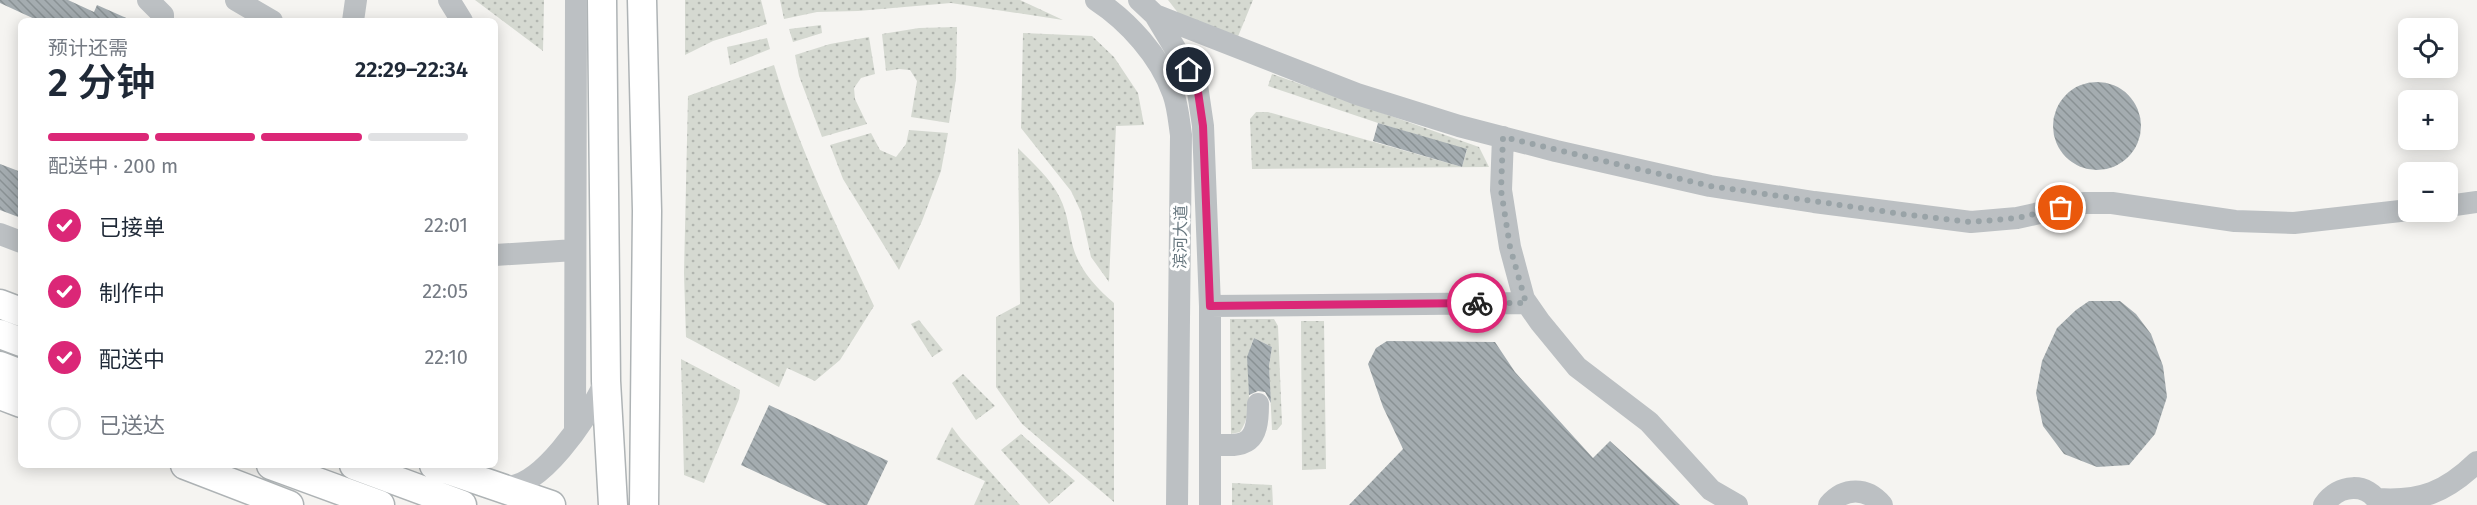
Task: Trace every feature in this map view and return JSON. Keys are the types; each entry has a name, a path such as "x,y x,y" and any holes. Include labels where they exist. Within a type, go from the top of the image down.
{"main road":[{"path":"602,0 606,381 613,505"},
{"path":"642,0 647,211 644,505"},
{"path":"0,304 18,311"},
{"path":"0,334 18,341"},
{"path":"0,366 18,373"},
{"path":"0,395 18,402"},
{"path":"192,468 289,505"},
{"path":"278,468 380,505"},
{"path":"362,468 462,505"},
{"path":"442,468 551,505"}],"street":[{"path":"236,0 267,18"},
{"path":"353,18 356,0"},
{"path":"449,0 460,18"},
{"path":"575,431 576,0"},
{"name":"滨河大道","path":"1096,0 1128,25 1154,57 1173,94 1181,135 1177,505"},
{"path":"1147,8 1357,94 1503,137 1710,186 1971,222 2017,218 2084,203 2112,203 2205,219 2294,223 2398,211"},
{"name":"滨河大道","path":"1147,8 1197,85 1203,126 1210,306 1210,505"},
{"path":"1503,137 1501,190 1510,247 1526,303 1577,367 1649,422 1711,490 1737,505"},
{"path":"2458,205 2477,202"},
{"path":"0,234 18,241"},
{"path":"498,255 575,250"},
{"path":"1210,306 1526,303"},
{"path":"479,482 505,488 524,482 552,460 593,405 606,381"},
{"path":"1210,444 1233,446 1249,440 1258,426 1258,404"},
{"path":"2324,505 2331,496 2349,488 2369,492 2379,502 2434,493 2457,481 2477,462"},
{"path":"1829,505 1842,494 1852,491 1872,496 1882,505"}],"shaded area":[{"path":"475,0 544,0 543,51"},
{"path":"685,0 761,0 767,24 713,41 685,55"},
{"path":"780,0 1020,0 1063,20 951,3 817,12 784,19"},
{"path":"1168,0 1253,0 1237,39 1179,14"},
{"path":"821,25 822,33 793,42 789,29"},
{"path":"957,27 956,79 949,123 911,117 917,81 910,70 886,71 882,34 919,28"},
{"path":"1023,33 1092,36 1114,57 1138,93 1144,125 1116,126 1109,282 1091,257 1081,212 1071,191 1021,128"},
{"path":"869,37 875,74 861,78 854,88 855,99 867,124 822,137 799,76 795,55 830,44"},
{"path":"767,38 770,49 730,65 727,47"},
{"path":"774,65 807,157 874,306 840,360 815,381 787,368 779,387 686,337 684,273 688,96"},
{"path":"1272,74 1479,147 1489,167 1252,169 1250,119 1256,112 1268,112 1462,167 1467,150 1268,86"},
{"path":"909,130 948,133 941,171 922,221 899,270 843,179 830,145 871,133 880,150 896,157 906,144"},
{"path":"1018,148 1052,184 1065,210 1073,247 1084,271 1114,303 1114,502 1022,424 996,387 996,317 1020,304"},
{"path":"1230,319 1274,319 1278,326 1282,424 1277,430 1272,430 1269,366 1272,347 1254,338 1249,362 1248,410 1240,432 1231,434"},
{"path":"919,320 943,350 932,357 911,324"},
{"path":"1301,321 1324,321 1326,469 1302,470"},
{"path":"681,359 740,390 739,399 704,483 684,475"},
{"path":"963,374 995,406 976,420 952,383"},
{"path":"952,427 1020,505 974,505 985,481 936,459"},
{"path":"1021,434 1075,481 1049,504 1001,450"},
{"path":"1232,483 1272,485 1273,505 1232,505"}],"building":[{"path":"0,0 68,0 94,12 97,5 126,18 32,18 0,3"},
{"path":"2097,82 2114,85 2128,95 2138,109 2141,126 2138,143 2128,157 2114,167 2097,170 2080,167 2066,157 2056,143 2053,126 2056,109 2066,95 2080,85"},
{"path":"1378,123 1467,149 1462,167 1373,141"},
{"path":"0,164 18,171 18,217 0,210"},
{"path":"2089,301 2120,301 2136,314 2151,334 2163,366 2167,397 2155,434 2129,465 2097,467 2064,454 2043,426 2036,393 2042,361 2057,328"},
{"path":"1254,338 1272,347 1269,366 1271,403 1265,392 1258,391 1249,395 1247,357"},
{"path":"1387,341 1495,342 1515,372 1593,458 1610,441 1680,505 1349,505 1403,449 1383,407 1368,364 1376,348"},
{"path":"769,405 888,461 867,505 827,505 741,465"}],"way so far":[{"path":"1477,303 1526,303 1510,247 1501,190 1503,137 1575,156 1710,186 1902,214 1971,222 2017,218 2061,208"}],"route":[{"path":"1189,70 1197,85 1203,126 1210,306 1477,303"}]}
